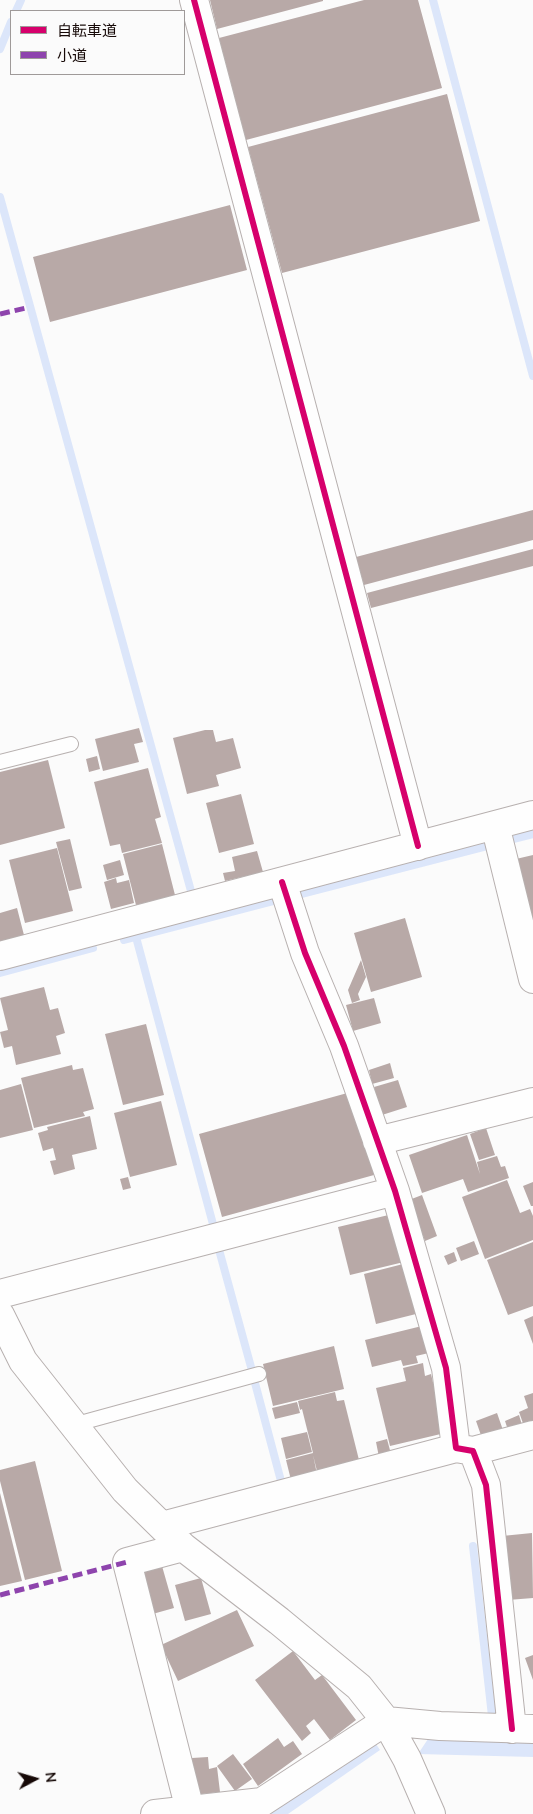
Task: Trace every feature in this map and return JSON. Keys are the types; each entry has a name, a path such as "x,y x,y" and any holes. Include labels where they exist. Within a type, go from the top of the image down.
{"street":[{"path":"194,0 418,846"},
{"path":"0,956 533,815"},
{"path":"495,825 533,979"},
{"path":"155,1814 190,1812 262,1802 386,1721 522,1729 486,1485 465,1450 446,1368 395,1191 344,1046 305,953 282,882"},
{"path":"378,1141 533,1102"},
{"path":"0,1294 395,1191"},
{"path":"0,1315 23,1361 125,1490 183,1547 359,1686 386,1721 407,1759 431,1814"},
{"path":"162,1526 465,1450 533,1435"},
{"path":"183,1547 127,1562 190,1812"}],"lane":[{"path":"0,762 71,744"},
{"path":"73,1425 259,1374"}],"water":[{"path":"430,1736 533,1740 533,1757 418,1754"},
{"path":"374,1741 380,1750 288,1814 271,1814"}],"building":[{"path":"210,0 323,0 323,1 217,29"},
{"path":"364,0 418,0 442,88 246,140 219,38"},
{"path":"447,94 480,221 282,273 248,147"},
{"path":"230,205 247,270 50,322 33,257"},
{"path":"533,510 533,540 364,585 356,557"},
{"path":"533,549 533,566 371,608 367,593"},
{"path":"139,728 143,742 134,744 139,762 103,771 95,739"},
{"path":"205,730 213,730 216,742 233,738 241,768 216,775 219,786 187,794 173,738"},
{"path":"97,756 100,769 89,772 86,759"},
{"path":"48,760 65,828 0,845 0,772"},
{"path":"148,768 161,817 155,819 162,843 122,853 120,844 110,846 94,782"},
{"path":"241,794 254,844 219,853 206,803"},
{"path":"70,839 82,888 69,891 56,842"},
{"path":"162,844 175,895 136,905 123,854"},
{"path":"57,848 73,911 25,923 9,860"},
{"path":"257,851 263,872 225,881 223,873 235,871 232,857"},
{"path":"533,855 533,920 532,920 516,859"},
{"path":"120,860 124,875 107,880 103,865"},
{"path":"116,878 117,883 129,880 134,903 111,909 104,882"},
{"path":"17,908 25,939 0,946 0,913"},
{"path":"405,918 422,977 371,992 354,933"},
{"path":"361,960 366,977 358,994 360,1000 352,1003 348,990"},
{"path":"44,987 50,1010 58,1008 65,1033 56,1036 61,1054 16,1065 12,1046 4,1048 0,1032 8,1030 0,998"},
{"path":"374,998 381,1023 353,1031 346,1005"},
{"path":"146,1024 164,1095 123,1105 105,1034"},
{"path":"390,1063 394,1078 372,1084 369,1070"},
{"path":"72,1065 73,1070 83,1068 94,1109 83,1112 85,1116 34,1128 21,1078"},
{"path":"398,1080 407,1107 382,1115 374,1087"},
{"path":"21,1084 33,1130 0,1138 0,1090"},
{"path":"351,1092 374,1175 222,1217 199,1134"},
{"path":"161,1101 177,1165 130,1177 114,1113"},
{"path":"90,1116 97,1149 72,1155 75,1169 54,1175 50,1161 56,1160 53,1148 43,1151 38,1133 48,1130 47,1127"},
{"path":"486,1128 495,1155 479,1160 470,1134"},
{"path":"467,1135 480,1174 477,1162 497,1156 501,1167 505,1166 509,1178 468,1192 463,1179 422,1193 409,1155"},
{"path":"128,1177 131,1188 123,1190 120,1179"},
{"path":"507,1180 520,1213 530,1209 533,1216 533,1240 485,1259 462,1197"},
{"path":"533,1182 533,1206 531,1206 523,1186"},
{"path":"422,1195 437,1236 425,1241 409,1200"},
{"path":"397,1213 408,1261 350,1275 338,1227"},
{"path":"474,1241 479,1254 461,1261 456,1248"},
{"path":"533,1242 533,1306 508,1315 487,1260"},
{"path":"454,1252 457,1261 448,1265 444,1256"},
{"path":"407,1263 420,1313 376,1324 364,1274"},
{"path":"533,1316 533,1344 524,1320"},
{"path":"426,1325 433,1352 416,1356 418,1363 403,1366 401,1360 372,1367 365,1340"},
{"path":"334,1346 344,1389 273,1406 263,1364"},
{"path":"423,1363 425,1376 431,1374 445,1433 390,1446 376,1388 406,1381 403,1368"},
{"path":"335,1392 337,1401 344,1400 359,1460 317,1471 313,1455 317,1474 291,1480 286,1460 313,1453 302,1409 300,1410 298,1401"},
{"path":"533,1393 533,1425 525,1429 519,1412 528,1408 524,1396"},
{"path":"297,1402 300,1413 275,1419 272,1408"},
{"path":"497,1413 504,1433 483,1441 476,1421"},
{"path":"519,1415 522,1425 508,1430 505,1421"},
{"path":"307,1432 312,1452 286,1459 281,1438"},
{"path":"387,1439 391,1454 379,1457 376,1442"},
{"path":"35,1461 62,1571 25,1580 0,1481 0,1470"},
{"path":"0,1493 22,1581 0,1586"},
{"path":"532,1533 533,1598 508,1600 502,1536"},
{"path":"162,1566 174,1608 149,1615 137,1573"},
{"path":"201,1578 211,1614 185,1621 175,1585"},
{"path":"237,1610 254,1646 178,1681 161,1645"},
{"path":"293,1651 315,1680 322,1675 356,1720 330,1740 314,1719 306,1726 311,1733 302,1741 255,1680"},
{"path":"533,1655 533,1680 525,1658"},
{"path":"278,1738 284,1747 293,1741 302,1754 258,1786 243,1764"},
{"path":"233,1754 252,1779 235,1791 217,1766"},
{"path":"208,1757 209,1769 217,1767 220,1792 193,1795 192,1758"}],"waterway":[{"path":"16,10 21,0"},
{"path":"433,0 533,376"},
{"path":"0,49 10,24"},
{"path":"0,197 191,891"},
{"path":"510,840 533,834"},
{"path":"302,894 488,846"},
{"path":"124,940 274,901"},
{"path":"136,937 214,1228"},
{"path":"0,973 93,948"},
{"path":"218,1246 251,1367"},
{"path":"255,1383 281,1481"},
{"path":"473,1546 492,1716"}],"marked path":[{"path":"0,314 26,308"},
{"path":"0,1595 127,1562"}],"cycle path":[{"path":"194,0 418,846"},
{"path":"282,882 305,953 344,1046 395,1191 446,1368 456,1448 473,1451 486,1485 512,1729"}]}
